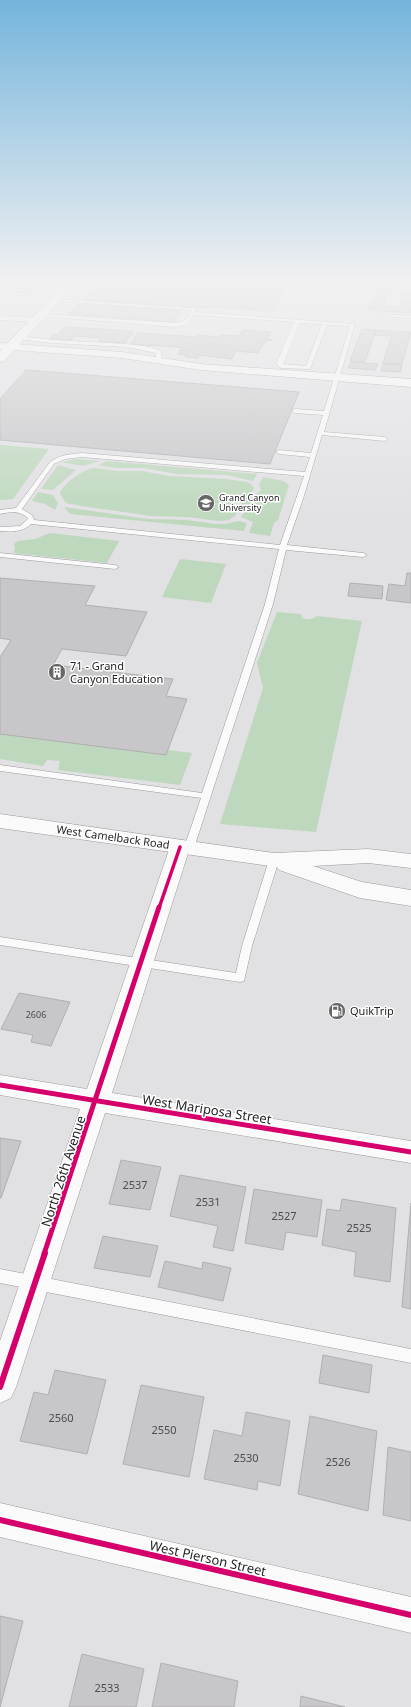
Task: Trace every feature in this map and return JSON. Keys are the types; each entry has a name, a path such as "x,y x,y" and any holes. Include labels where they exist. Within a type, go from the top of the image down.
{"main road":[{"name":"West Camelback Road","path":"0,821 274,860 368,856 411,862"},
{"name":"West Camelback Road","path":"274,860 360,890 411,898"}],"street":[{"path":"185,365 411,383"},
{"name":"North 26th Avenue","path":"0,1387 142,962 185,847"},
{"name":"West Mariposa Street","path":"0,1085 411,1152"},
{"name":"West Pierson Street","path":"0,1520 411,1615"}],"lane":[{"path":"280,365 308,368 309,365"},
{"path":"185,847 206,796 269,604 283,547 341,365"},
{"path":"295,411 325,413"},
{"path":"319,433 385,439"},
{"path":"280,452 313,455"},
{"path":"18,510 52,464 58,459 68,456 89,456 307,474"},
{"path":"0,512 18,510 23,511 30,516 30,522"},
{"path":"1,530 21,527 30,522 363,555"},
{"path":"0,555 115,567"},
{"path":"0,768 206,796"},
{"path":"0,941 240,978 247,946 274,860"},
{"path":"0,1276 411,1356"}],"green space":[{"path":"0,445 49,449 13,499 0,500"},
{"path":"76,459 101,461 82,466 62,462"},
{"path":"107,461 257,474 253,481 227,475 176,474 144,468 116,468 98,465"},
{"path":"58,465 76,470 53,490 41,489"},
{"path":"94,468 117,471 142,471 169,476 226,479 247,482 254,488 251,493 235,500 234,502 237,511 236,515 229,520 219,521 188,517 152,516 66,503 60,494 64,486 85,471"},
{"path":"263,477 284,481 289,485 278,520 274,523 270,536 249,533 253,522 241,517 244,512 242,502 261,490 259,485"},
{"path":"38,492 53,495 58,503 55,510 45,504 32,501"},
{"path":"64,507 148,519 187,520 215,524 226,524 238,521 247,523 244,531 70,514"},
{"path":"50,533 119,541 107,563 14,553 14,544 18,541 35,539"},
{"path":"180,559 226,564 211,603 162,597"},
{"path":"277,612 301,614 302,618 308,619 317,616 362,621 316,832 220,824 263,688 257,663"},
{"path":"0,734 192,753 180,785 58,770 60,761 47,760 43,766 0,759"}],"building":[{"path":"350,365 378,365 375,370 348,368"},
{"path":"383,365 402,365 400,372 381,371"},
{"path":"26,370 299,392 270,464 0,440 0,399"},
{"path":"407,573 411,573 411,603 386,600 389,584 405,586"},
{"name":"71 - Grand Canyon Education","path":"0,578 95,586 85,605 147,612 126,656 62,649 53,665 173,679 166,696 187,699 166,755 0,734 0,657 11,640 0,638"},
{"path":"350,583 383,586 382,599 348,596"},
{"path":"19,993 70,1002 51,1046 31,1042 33,1035 1,1029"},
{"path":"0,1138 21,1141 1,1198 0,1198"},
{"path":"121,1160 161,1167 150,1210 109,1204"},
{"path":"180,1175 246,1187 233,1251 213,1247 218,1226 170,1216"},
{"path":"254,1189 322,1200 317,1237 286,1232 283,1250 245,1243"},
{"path":"342,1199 396,1208 390,1282 354,1276 356,1252 322,1245 327,1209 340,1211"},
{"path":"411,1203 411,1309 402,1307"},
{"path":"103,1236 158,1246 150,1277 94,1268"},
{"path":"165,1261 202,1269 203,1262 231,1268 223,1301 158,1287"},
{"path":"323,1355 372,1365 369,1393 319,1383"},
{"path":"55,1370 106,1380 87,1454 20,1441 34,1392 48,1395"},
{"path":"141,1385 204,1397 189,1477 123,1464"},
{"path":"246,1412 290,1421 280,1486 258,1481 257,1490 204,1479 214,1430 242,1436"},
{"path":"310,1416 377,1431 368,1511 298,1494"},
{"path":"388,1447 411,1452 411,1521 383,1515"},
{"path":"0,1616 23,1621 0,1707"},
{"path":"82,1654 144,1669 136,1707 69,1707"},
{"path":"161,1663 238,1681 234,1707 152,1707"},
{"path":"301,1696 345,1707 300,1707"}],"cycle path":[{"path":"0,1387 180,847"},
{"path":"0,1085 411,1152"},
{"path":"0,1520 411,1615"}],"place":[{"name":"Grand Canyon University","path":"206,503"},
{"name":"71 - Grand Canyon Education","path":"57,672"},
{"name":"QuikTrip","path":"337,1011"}]}
